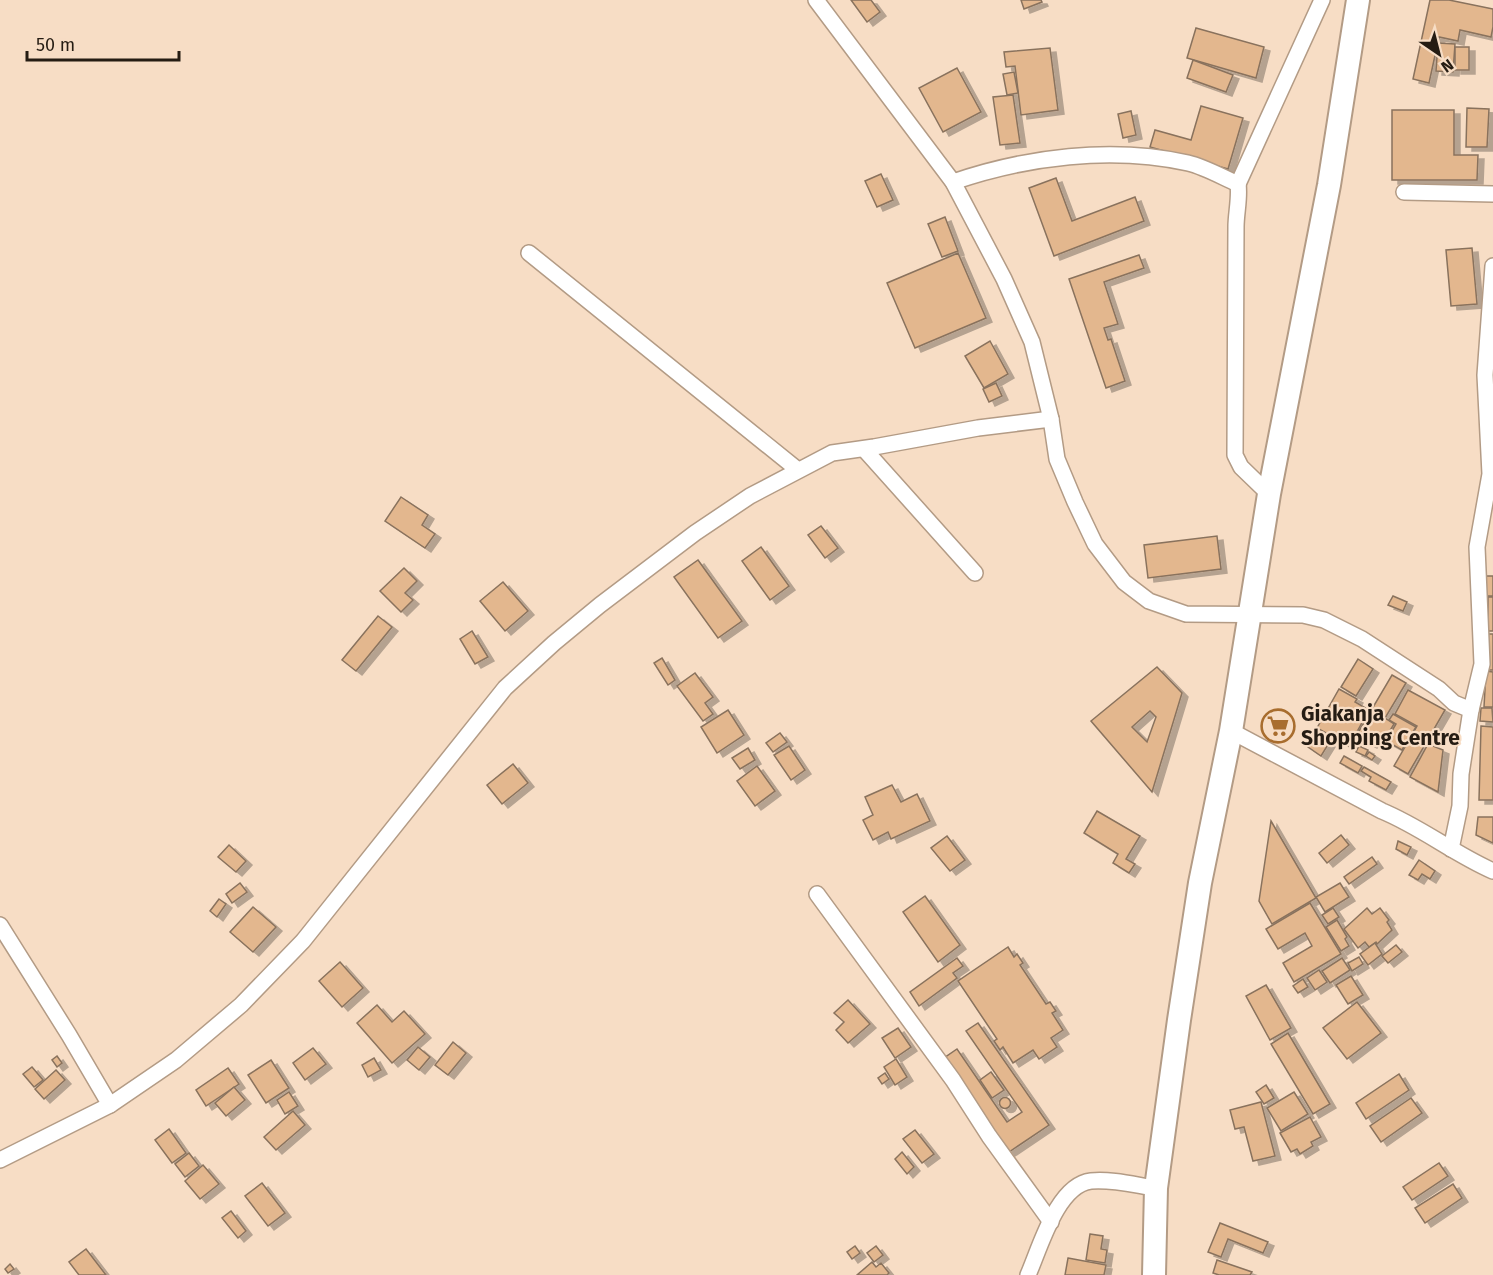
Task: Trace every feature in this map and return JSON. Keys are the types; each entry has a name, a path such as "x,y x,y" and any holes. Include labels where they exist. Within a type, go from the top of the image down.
{"main road":[{"path":"1154,1275 1156,1188 1200,883 1231,731 1269,494 1329,185 1358,0"}],"street":[{"path":"816,0 952,182 1004,279 1032,342 1051,419 1057,459 1095,544 1124,582 1149,601 1186,614 1303,615 1324,620 1362,639 1439,689 1454,703 1471,710"},
{"path":"1269,494 1241,467 1235,455 1236,207 1240,194 1238,184 1322,0"},
{"path":"952,182 1010,166 1070,156 1122,155 1190,164 1238,184"},
{"path":"1404,192 1493,194"},
{"path":"529,253 798,470"},
{"path":"1451,849 1460,806 1461,774 1471,710 1482,664 1477,547 1491,474 1485,375 1493,266"},
{"path":"0,1160 110,1105 176,1060 241,1005 303,941 462,745 505,688 600,605 695,533 750,496 832,453 978,428 1051,419"},
{"path":"864,449 975,573"},
{"path":"1231,731 1382,811 1408,822 1451,849 1493,871"},
{"path":"817,894 952,1080 1051,1222"},
{"path":"0,925 110,1105"},
{"path":"1029,1275 1058,1207 1071,1190 1088,1181 1107,1181 1156,1188"}],"building":[{"path":"851,0 871,0 880,12 867,22"},
{"path":"1021,0 1041,0 1042,2 1024,9"},
{"path":"1430,0 1449,0 1493,9 1493,27 1491,37 1460,30 1458,41 1439,37 1429,83 1413,79"},
{"path":"1196,28 1264,47 1256,78 1187,58"},
{"path":"1438,43 1455,44 1453,72 1436,71"},
{"path":"1455,47 1469,47 1469,70 1455,70"},
{"path":"1050,48 1058,110 1021,115 1015,66 1006,67 1004,52"},
{"path":"1193,60 1233,75 1226,92 1187,78"},
{"path":"957,68 981,112 943,132 919,88"},
{"path":"1014,72 1018,93 1007,95 1003,74"},
{"path":"1013,95 1020,143 1000,145 993,97"},
{"path":"1201,106 1243,118 1228,169 1150,147 1155,130 1191,140"},
{"path":"1467,108 1489,109 1487,147 1466,147"},
{"path":"1392,110 1454,110 1454,155 1478,155 1477,180 1392,180"},
{"path":"1131,111 1136,135 1123,138 1118,114"},
{"path":"881,174 893,200 877,207 865,181"},
{"path":"1056,178 1072,221 1135,197 1144,221 1054,256 1029,188"},
{"path":"945,217 958,251 942,257 928,224"},
{"path":"1472,248 1477,304 1451,306 1446,250"},
{"path":"958,253 986,318 915,348 887,283"},
{"path":"1139,255 1144,268 1104,282 1118,324 1104,328 1108,340 1111,339 1125,381 1106,388 1069,279"},
{"path":"990,341 1008,374 984,388 965,356"},
{"path":"996,383 1002,396 989,402 983,389"},
{"path":"401,497 428,515 422,525 435,534 425,548 385,521"},
{"path":"821,526 838,548 825,558 808,535"},
{"path":"1217,536 1221,569 1148,578 1144,545"},
{"path":"761,547 789,586 770,600 742,561"},
{"path":"698,560 742,621 718,638 674,577"},
{"path":"404,568 417,581 405,593 413,600 401,612 380,591"},
{"path":"1485,576 1493,576 1493,596 1485,596"},
{"path":"503,582 528,611 505,631 480,601"},
{"path":"1393,596 1407,602 1403,611 1388,605"},
{"path":"1488,597 1493,597 1493,631 1488,631"},
{"path":"378,616 392,627 356,671 342,660"},
{"path":"472,631 488,657 475,664 460,639"},
{"path":"1486,634 1493,634 1493,670 1487,670"},
{"path":"662,658 675,680 668,685 654,663"},
{"path":"1358,659 1373,669 1356,696 1341,687"},
{"path":"1157,667 1182,693 1152,792 1091,721","holes":["1150,711 1156,717 1147,742 1132,727"]},
{"path":"1486,671 1493,672 1493,707 1484,707"},
{"path":"695,673 713,697 705,703 713,714 703,721 677,686"},
{"path":"1392,675 1406,683 1385,718 1394,724 1385,739 1377,734 1371,744 1356,736"},
{"path":"1339,689 1357,699 1355,702 1369,710 1349,746 1317,728"},
{"path":"1408,690 1445,710 1408,774 1394,766 1417,726 1395,714"},
{"path":"1481,708 1492,708 1493,722 1480,721"},
{"path":"728,710 744,735 717,753 701,727"},
{"path":"1393,714 1416,727 1402,750 1386,741 1396,724 1389,720"},
{"path":"1481,726 1493,727 1493,800 1479,800"},
{"path":"780,733 787,742 773,752 766,743"},
{"path":"1316,735 1329,743 1321,756 1308,747"},
{"path":"1428,744 1443,750 1438,792 1410,777"},
{"path":"789,746 805,770 791,780 774,755"},
{"path":"1359,746 1368,750 1365,756 1356,752"},
{"path":"748,748 755,760 740,769 732,758"},
{"path":"1369,752 1375,756 1372,760 1366,756"},
{"path":"1344,756 1362,766 1358,773 1340,763"},
{"path":"513,764 528,783 502,804 487,785"},
{"path":"757,766 775,791 755,806 737,781"},
{"path":"1364,767 1391,782 1386,790 1369,781 1371,777 1361,771"},
{"path":"892,785 901,802 917,794 930,821 891,839 888,832 873,840 863,820 873,815 865,797"},
{"path":"1097,811 1140,836 1126,859 1135,864 1129,873 1113,863 1118,854 1084,833"},
{"path":"1478,817 1493,817 1493,843 1476,835"},
{"path":"1271,821 1316,898 1272,924 1259,901"},
{"path":"1341,835 1349,845 1327,863 1319,853"},
{"path":"947,836 965,860 950,871 931,848"},
{"path":"1398,841 1411,847 1407,855 1396,849"},
{"path":"229,845 246,861 236,872 218,857"},
{"path":"1372,857 1377,864 1349,884 1344,877"},
{"path":"1419,860 1435,871 1430,879 1422,874 1418,880 1409,875"},
{"path":"240,883 247,892 232,903 226,894"},
{"path":"1340,883 1349,897 1325,912 1316,897"},
{"path":"925,896 960,945 938,962 903,912"},
{"path":"219,899 226,904 217,917 210,911"},
{"path":"1310,903 1341,954 1294,982 1283,963 1312,946 1305,933 1278,949 1266,929"},
{"path":"253,907 276,927 253,952 230,932"},
{"path":"1333,908 1339,917 1328,924 1322,915"},
{"path":"1367,908 1372,914 1380,908 1389,920 1387,922 1392,930 1377,944 1376,942 1369,947 1365,942 1358,948 1344,929"},
{"path":"1337,920 1347,937 1345,939 1349,946 1341,951 1326,927"},
{"path":"1375,943 1382,954 1368,965 1360,954"},
{"path":"1396,945 1402,952 1388,963 1382,956"},
{"path":"1008,947 1014,957 1017,954 1023,963 1020,965 1046,1004 1050,1002 1056,1011 1052,1013 1063,1030 1051,1038 1057,1047 1039,1059 1033,1050 1013,1063 1003,1047 1000,1050 994,1041 997,1039 958,981"},
{"path":"1359,957 1363,964 1352,971 1348,963"},
{"path":"957,958 963,966 953,973 957,978 919,1006 910,992"},
{"path":"1342,958 1350,970 1330,983 1322,971"},
{"path":"340,962 363,988 342,1007 319,981"},
{"path":"1319,970 1327,982 1315,990 1307,978"},
{"path":"1351,976 1363,995 1348,1004 1336,985"},
{"path":"1303,979 1308,987 1298,993 1293,986"},
{"path":"1266,985 1291,1028 1270,1040 1246,996"},
{"path":"848,1000 870,1024 848,1043 836,1030 844,1022 834,1013"},
{"path":"1357,1002 1381,1033 1347,1059 1323,1028"},
{"path":"377,1005 392,1022 404,1011 425,1034 392,1063 357,1023"},
{"path":"978,1023 1049,1125 1009,1152 944,1058 957,1049 1007,1122 1022,1112 966,1031"},
{"path":"898,1028 911,1047 895,1058 882,1038"},
{"path":"1288,1033 1330,1104 1313,1114 1271,1044"},
{"path":"453,1042 466,1053 448,1075 435,1065"},
{"path":"418,1047 430,1057 419,1070 407,1060"},
{"path":"313,1048 326,1064 305,1080 293,1063"},
{"path":"57,1056 62,1063 57,1067 52,1060"},
{"path":"374,1058 381,1070 368,1077 362,1065"},
{"path":"896,1059 907,1077 895,1085 884,1067"},
{"path":"271,1060 289,1088 266,1103 248,1075"},
{"path":"32,1067 43,1080 34,1087 23,1074"},
{"path":"228,1068 239,1084 206,1106 196,1090"},
{"path":"56,1070 65,1080 44,1099 35,1089"},
{"path":"991,1072 1004,1090 992,1098 980,1080"},
{"path":"885,1073 889,1079 882,1084 878,1078"},
{"path":"1399,1074 1409,1090 1366,1119 1356,1103"},
{"path":"1266,1085 1274,1098 1264,1104 1256,1092"},
{"path":"234,1087 245,1100 226,1116 215,1103"},
{"path":"289,1092 298,1106 285,1114 277,1100"},
{"path":"1294,1092 1308,1114 1281,1131 1267,1108"},
{"path":"1005,1097 1011,1103 1005,1109 999,1103"},
{"path":"1411,1098 1422,1113 1381,1142 1370,1126"},
{"path":"1261,1102 1275,1156 1253,1161 1244,1127 1235,1129 1230,1110"},
{"path":"293,1111 305,1125 276,1150 264,1137"},
{"path":"1310,1117 1321,1137 1311,1142 1313,1146 1300,1154 1297,1149 1291,1152 1280,1133"},
{"path":"169,1129 186,1153 172,1163 155,1140"},
{"path":"915,1130 934,1154 922,1163 903,1139"},
{"path":"902,1152 914,1167 907,1174 895,1159"},
{"path":"189,1153 199,1166 185,1177 175,1164"},
{"path":"1439,1163 1448,1176 1412,1200 1403,1187"},
{"path":"203,1165 219,1184 200,1199 185,1181"},
{"path":"262,1183 285,1213 268,1226 245,1196"},
{"path":"1453,1184 1462,1198 1425,1223 1415,1208"},
{"path":"231,1211 246,1231 238,1238 222,1218"},
{"path":"1220,1223 1268,1242 1263,1253 1228,1239 1221,1257 1208,1252"},
{"path":"1090,1234 1103,1236 1101,1249 1107,1250 1105,1263 1086,1260"},
{"path":"855,1246 860,1253 852,1259 847,1252"},
{"path":"876,1246 883,1255 874,1262 867,1253"},
{"path":"86,1249 106,1275 79,1275 69,1262"},
{"path":"1068,1258 1106,1265 1104,1275 1065,1275"},
{"path":"1217,1260 1252,1272 1250,1275 1213,1273"},
{"path":"872,1262 876,1267 881,1263 889,1273 887,1275 857,1275"},
{"path":"10,1264 14,1269 8,1273 5,1269"}],"place":[{"name":"Giakanja Shopping Centre","path":"1278,726"}]}
